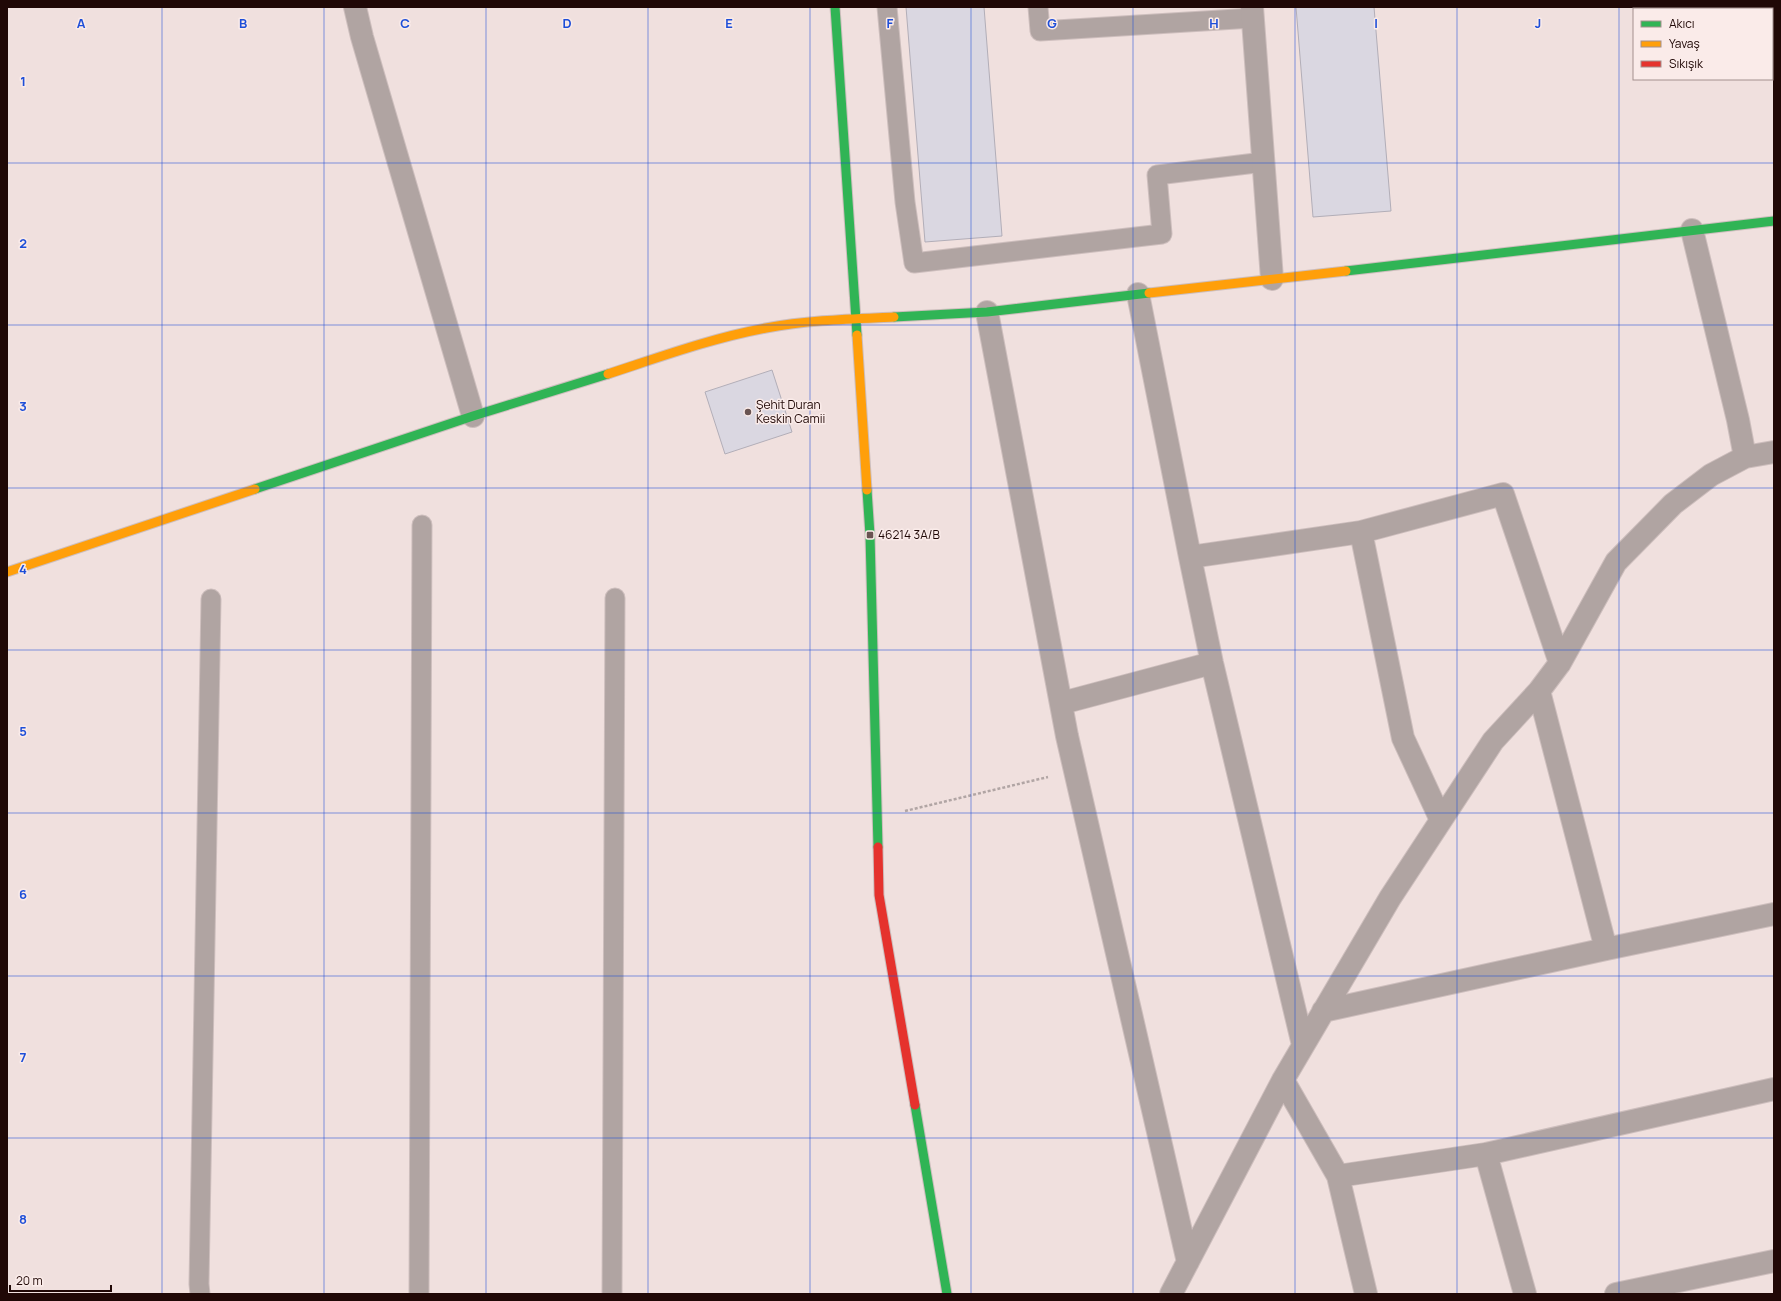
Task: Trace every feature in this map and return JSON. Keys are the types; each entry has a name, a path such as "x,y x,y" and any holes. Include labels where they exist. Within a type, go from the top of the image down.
{"street":[{"path":"355,7 362,37 472,416"},
{"path":"835,7 870,535 879,895 947,1294"},
{"path":"1252,12 1272,279"},
{"path":"7,572 472,416 725,337 766,328 805,322 987,312 1774,221"},
{"path":"1692,230 1738,420 1745,457"},
{"path":"1138,294 1212,663 1303,1045"},
{"path":"987,312 1075,771 1188,1262"},
{"path":"1171,1294 1283,1080 1390,898 1493,742 1539,691 1560,663 1616,562 1673,504 1711,475 1745,457 1774,452"},
{"path":"1190,557 1361,532 1503,494 1560,663"},
{"path":"1361,532 1403,738 1441,820"},
{"path":"1062,703 1212,663"},
{"path":"1539,691 1606,949"},
{"path":"1323,1011 1774,914"},
{"path":"1283,1080 1338,1176 1366,1294"},
{"path":"1338,1176 1486,1154 1774,1088"},
{"path":"1486,1154 1525,1294"},
{"path":"1616,1294 1701,1285 1774,1261"}],"lane":[{"path":"887,7 905,202 914,263 1162,234 1157,175 1264,162"},
{"path":"1038,7 1040,31 1252,12"},
{"path":"419,1294 422,525"},
{"path":"612,1294 615,598"},
{"path":"200,1294 211,600"}],"path":[{"path":"877,818 1075,771"}],"building":[{"path":"906,7 984,7 1002,236 925,242"},
{"path":"1296,7 1374,7 1391,211 1313,217"},
{"name":"Şehit Duran Keskin Camii","path":"772,370 792,432 725,454 705,392"}],"traffic: fast":[{"path":"835,7 857,335"},
{"path":"1346,271 1774,221"},
{"path":"894,317 987,312 1149,293"},
{"path":"255,489 473,416 608,374"},
{"path":"867,490 870,535 878,847"},
{"path":"915,1105 947,1294"}],"traffic: slow":[{"path":"1149,293 1346,271"},
{"path":"608,374 706,342 766,328 846,319 894,317"},
{"path":"857,335 867,490"},
{"path":"7,572 255,489"}],"traffic: jam":[{"path":"878,847 879,895 915,1105"}],"place":[{"name":"Şehit Duran Keskin Camii","path":"748,412"},
{"name":"46214 3A/B","path":"870,535"}]}
